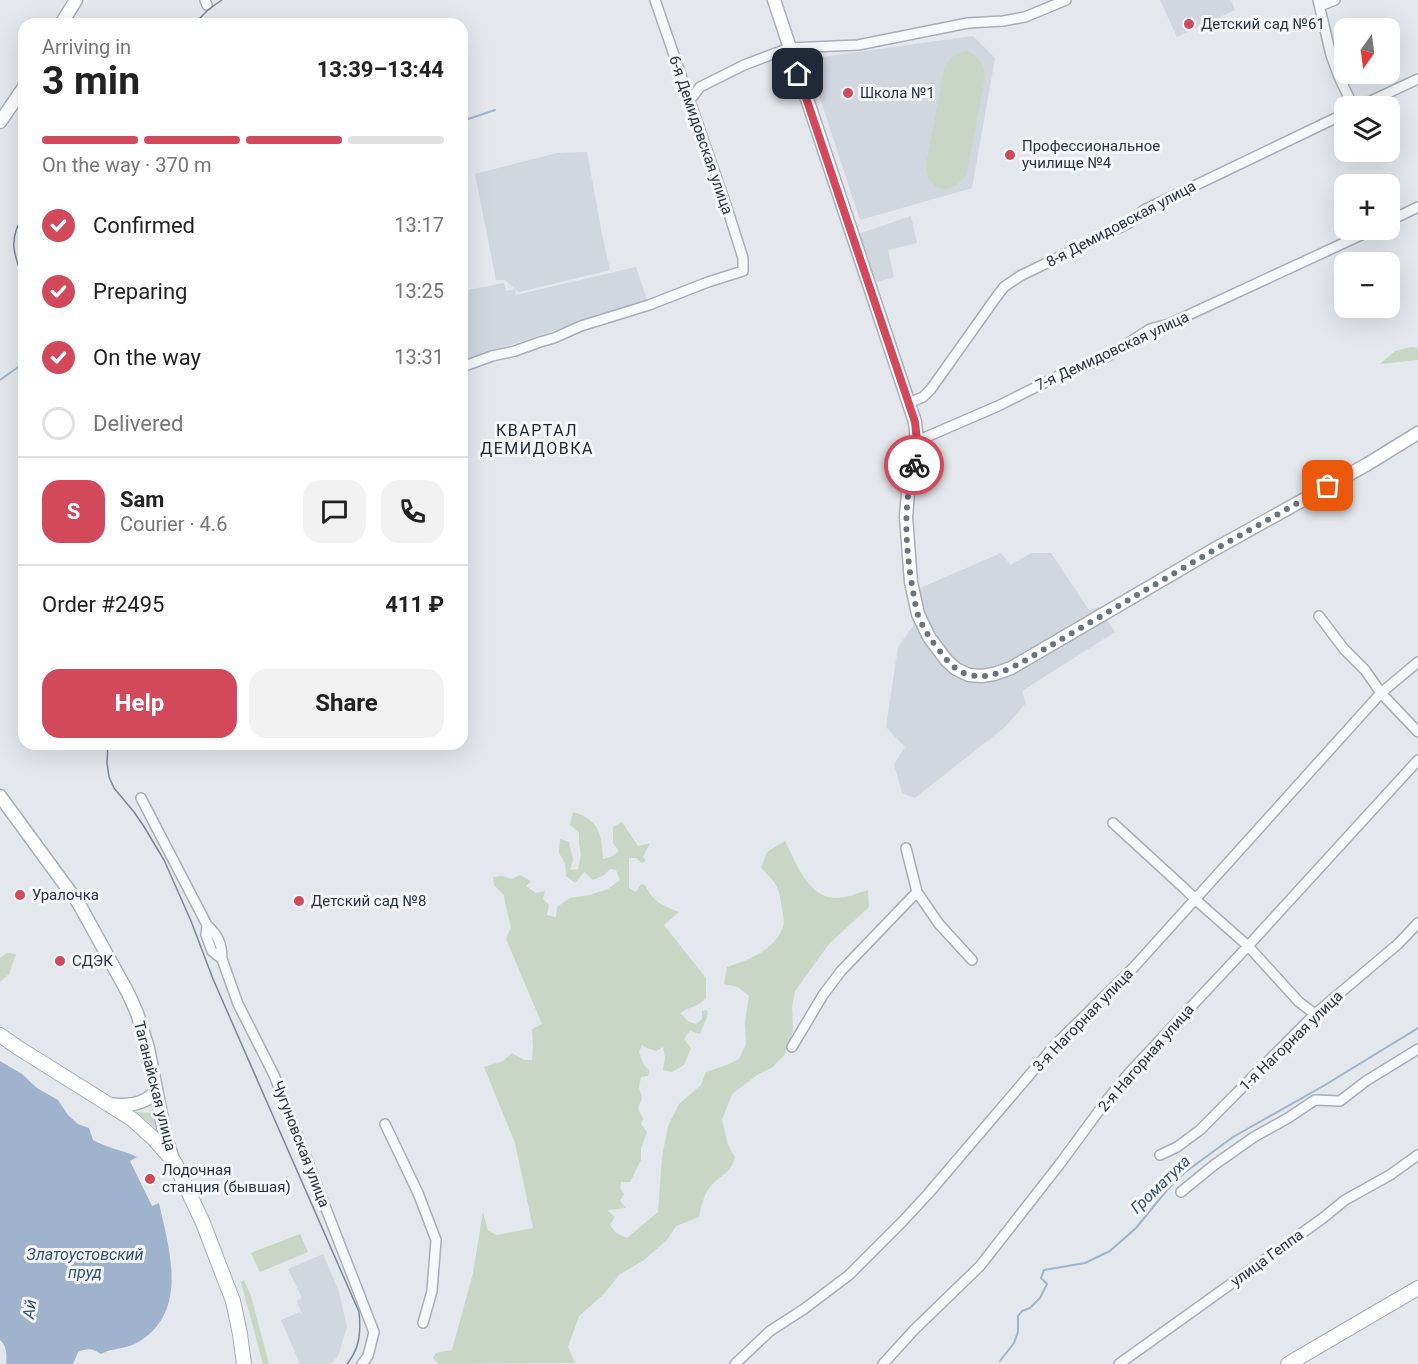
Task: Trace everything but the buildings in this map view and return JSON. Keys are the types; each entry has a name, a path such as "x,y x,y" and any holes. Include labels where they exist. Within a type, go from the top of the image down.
{"main road":[{"path":"65,18 76,0"},
{"path":"774,0 915,422 917,441 906,517 913,590 918,614 929,637 956,669 969,675 988,675 1011,668 1418,433"},
{"path":"0,122 18,96"},
{"name":"Таганайская улица","path":"0,796 79,904 128,993 148,1048 165,1135 175,1163"},
{"path":"0,1035 132,1119 175,1163 233,1301 244,1364"},
{"path":"107,1104 136,1104 156,1092"},
{"path":"1288,1364 1418,1288"}],"street":[{"name":"6-я Демидовская улица","path":"468,365 554,338 581,326 649,305 742,271 743,258 655,0"},
{"path":"690,100 700,87 744,65 789,48 858,45 968,23 1003,21 1025,17 1066,0"},
{"path":"1335,0 1319,3 1331,55 1348,96"},
{"path":"1382,96 1418,80"},
{"name":"8-я Демидовская улица","path":"909,404 923,397 931,389 1004,287 1020,276 1129,224 1144,210 1334,119"},
{"path":"1400,216 1418,207"},
{"name":"7-я Демидовская улица","path":"917,441 998,406 1058,376 1105,358 1150,329 1169,324 1350,240"},
{"path":"1319,616 1344,649 1418,732"},
{"name":"3-я Нагорная улица","path":"735,1364 770,1332 804,1310 849,1275 928,1194 1055,1045 1134,967 1382,693 1418,662"},
{"name":"2-я Нагорная улица","path":"884,1364 914,1330 980,1266 1129,1073 1418,760"},
{"name":"Чугуновская улица","path":"141,798 207,925 206,934 212,951 222,959 238,1004 274,1076 374,1332 368,1356 362,1364"},
{"path":"1113,823 1248,946 1299,1002 1316,1014"},
{"path":"906,848 917,892 939,924 972,960"},
{"path":"792,1047 823,995 841,971 917,892"},
{"name":"1-я Нагорная улица","path":"1160,1155 1178,1147 1200,1130 1316,1014 1398,944 1418,923"},
{"path":"1181,1192 1254,1137 1288,1119 1315,1100 1340,1101 1366,1081 1418,1049"},
{"path":"385,1124 418,1193 436,1240 432,1291 423,1323"},
{"name":"улица Геппа","path":"1119,1364 1345,1200 1390,1175 1418,1155"}],"shaded area":[{"name":"Детский сад №61","path":"1160,0 1231,0 1235,10 1177,37"},
{"path":"973,36 995,58 972,188 860,220 807,59"},
{"path":"587,152 610,270 519,292 505,280 496,280 475,174 557,153"},
{"path":"911,216 917,243 888,250 894,277 877,282 868,265 858,234"},
{"path":"636,267 647,300 468,359 468,290 504,283 506,291 515,289 516,295"},
{"path":"1001,553 1011,565 1031,553 1051,553 1089,610 1099,607 1115,632 1022,691 1026,703 1005,727 915,798 902,793 894,764 905,747 886,727 898,647 913,626 918,589"},
{"path":"323,1254 339,1292 347,1327 338,1356 333,1362 300,1364 281,1320 300,1312 302,1314 297,1301 302,1298 288,1269"}],"green space":[{"path":"968,51 981,62 985,78 967,172 955,186 945,189 935,185 929,178 926,165 944,70 953,56"},
{"path":"1411,347 1418,348 1418,360 1380,364 1395,351"},
{"path":"573,812 589,819 594,824 600,835 603,859 619,851 613,843 613,827 622,822 638,846 650,843 643,857 646,861 642,863 636,858 629,858 629,888 636,892 641,884 645,885 659,903 679,912 664,925 706,978 706,998 680,1013 689,1022 696,1024 702,1019 702,1011 707,1010 708,1014 700,1034 690,1031 684,1039 691,1048 684,1065 672,1072 663,1070 665,1058 663,1047 656,1051 642,1045 639,1052 644,1065 649,1070 648,1076 641,1077 639,1087 642,1098 638,1108 643,1119 641,1124 647,1132 641,1148 641,1160 630,1182 621,1182 620,1188 624,1194 620,1201 626,1208 607,1210 615,1217 610,1225 616,1233 627,1238 658,1212 662,1157 668,1126 679,1104 701,1085 706,1072 739,1059 746,1044 745,1022 749,996 738,987 724,984 727,967 752,958 767,948 783,927 784,918 778,890 761,868 767,852 785,841 810,886 826,896 836,898 868,890 869,907 829,944 795,991 792,1007 793,1032 785,1054 773,1067 757,1075 732,1094 722,1120 728,1145 735,1157 728,1171 706,1192 699,1217 676,1226 667,1240 644,1260 619,1275 604,1294 579,1316 568,1347 575,1363 439,1364 433,1358 436,1353 452,1350 473,1273 483,1212 488,1231 497,1235 533,1228 515,1143 484,1067 503,1061 512,1053 524,1060 532,1060 532,1029 542,1024 506,939 511,927 504,895 494,885 493,877 502,876 512,879 520,875 531,881 526,886 536,893 545,891 543,899 549,905 547,915 556,917 557,907 570,898 608,889 620,880 616,870 610,869 593,880 584,872 575,883 566,876 565,863 559,853 560,839 569,842 573,860 570,870 578,869 581,855 579,833 570,825"},
{"path":"7,953 16,954 9,974 0,982 0,958"},
{"path":"136,1112 154,1113 158,1130"},
{"path":"300,1234 308,1252 260,1272 251,1253"},
{"path":"244,1280 251,1296 269,1364 263,1364 241,1282"}],"water":[{"name":"Златоустовский пруд","path":"0,1061 58,1100 68,1115 78,1124 89,1128 93,1140 137,1157 130,1161 152,1206 159,1203 170,1259 172,1278 170,1296 165,1313 155,1328 135,1344 101,1354 87,1349 78,1352 73,1364 6,1364 6,1351 0,1340"}],"waterway":[{"path":"468,119 495,110"},
{"path":"0,380 18,367"},
{"name":"Громатуха","path":"1000,1361 1014,1343 1018,1332 1018,1316 1040,1298 1047,1284 1041,1278 1044,1270 1085,1263 1110,1251 1136,1228 1184,1173 1233,1137 1325,1085 1418,1028"}],"tram line":[{"path":"200,18 222,0"},
{"path":"18,226 14,239 18,265"},
{"path":"108,750 109,777 114,788 134,812 164,860 213,979 359,1312 359,1339 355,1352 347,1364"}],"way so far":[{"path":"914,465 906,517 911,582 918,614 929,637 947,661 956,669 969,675 982,676 1011,668 1026,660 1328,486"}],"place":[{"name":"Детский сад №61","path":"1189,24"},
{"name":"Школа №1","path":"848,93"},
{"name":"Профессиональное училище №4","path":"1010,155"},
{"name":"Уралочка","path":"20,895"},
{"name":"Детский сад №8","path":"299,901"},
{"name":"СДЭК","path":"60,961"},
{"name":"Лодочная станция (бывшая)","path":"150,1179"}],"district":[{"name":"КВАРТАЛ ДЕМИДОВКА","path":"537,439"}],"route":[{"path":"798,74 915,422 917,441 914,465"}],"water label":[{"name":"Ай","path":"29,1309"}]}
